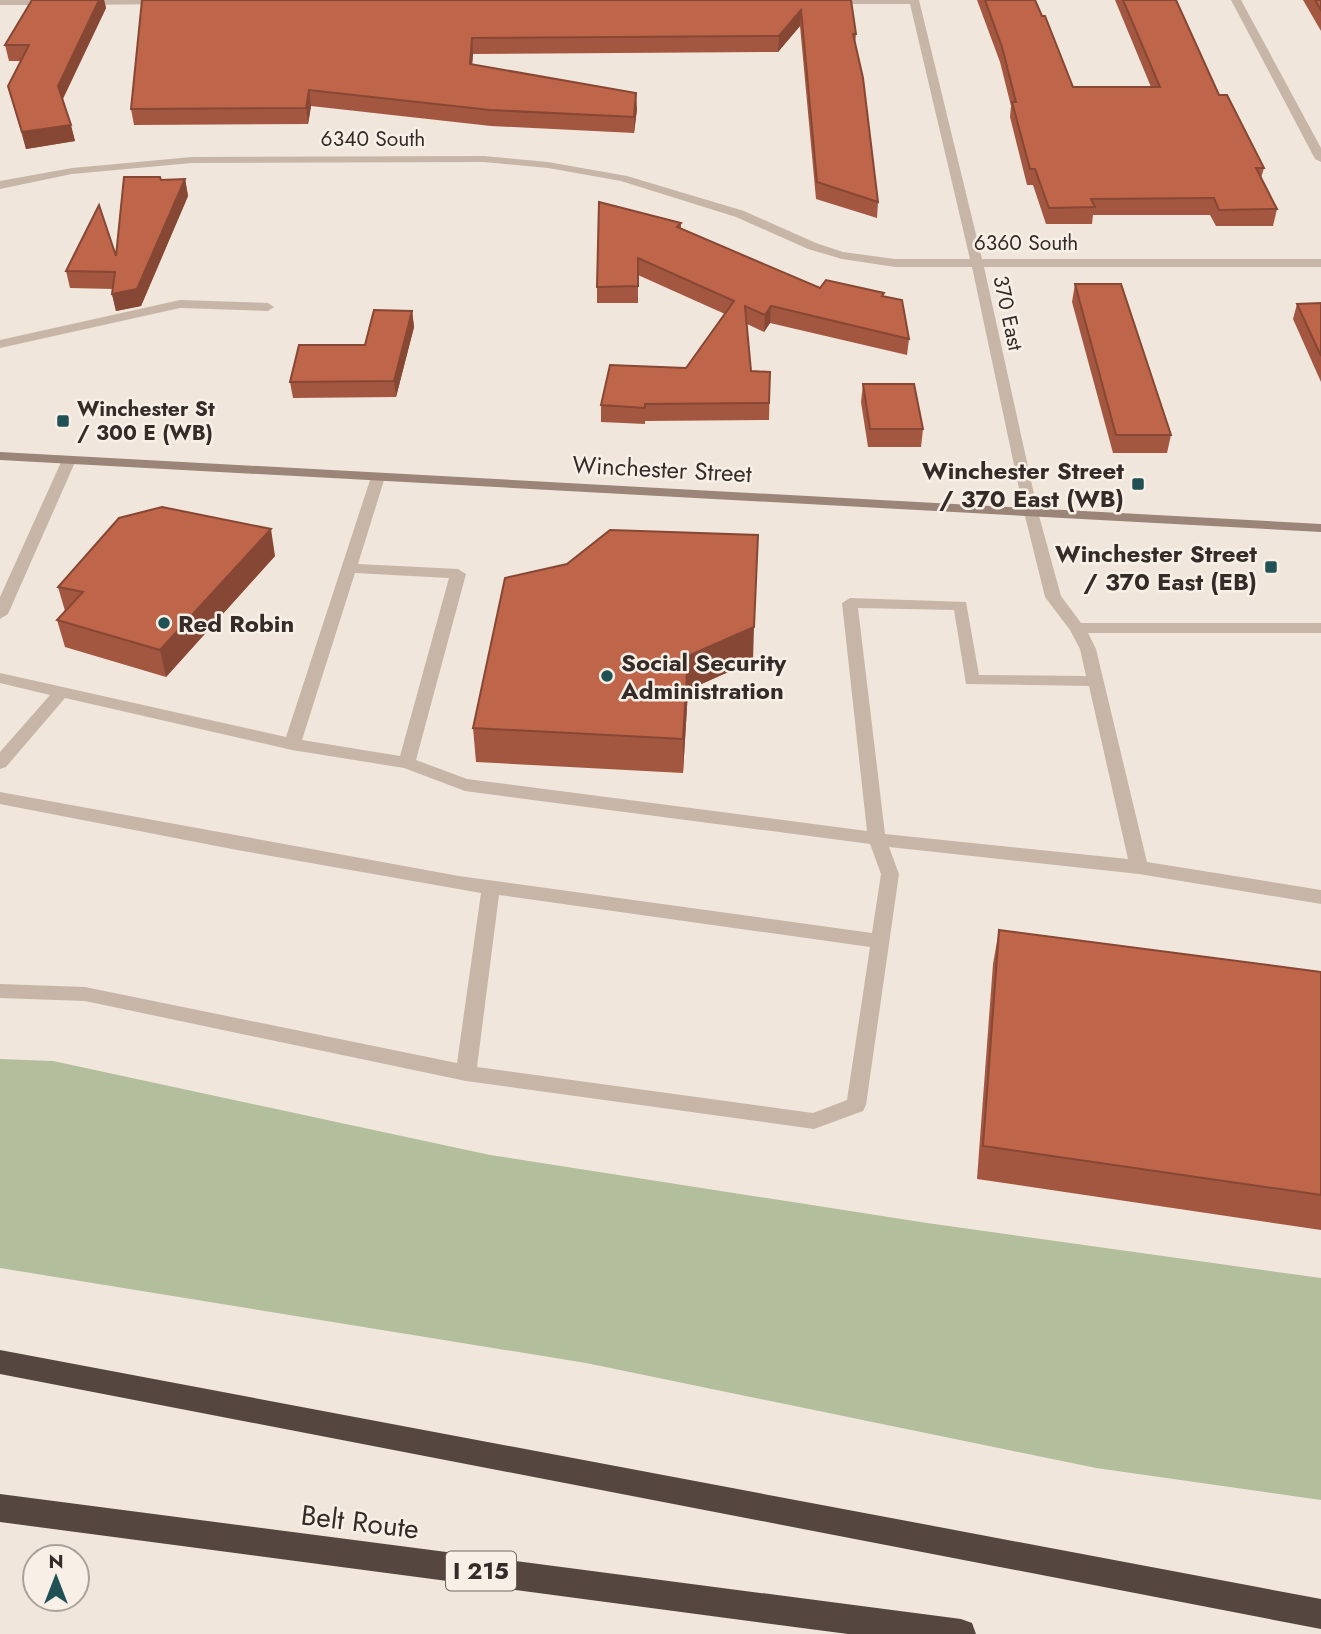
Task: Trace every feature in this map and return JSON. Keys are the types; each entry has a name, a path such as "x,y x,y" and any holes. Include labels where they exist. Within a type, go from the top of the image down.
{"highway":[{"path":"0,1362 1321,1614"},
{"name":"Belt Route","path":"0,1508 961,1634"}],"main road":[{"name":"Winchester Street","path":"0,456 1321,528"}],"street":[{"path":"1236,0 1321,159"},
{"path":"74,2 172,1"},
{"path":"815,1 914,1"},
{"name":"370 East","path":"914,1 977,262 1031,512 1053,597 1077,628 1088,649 1139,867"},
{"path":"0,2 60,2"},
{"name":"6340 South","path":"0,185 72,172 192,160 484,159 548,165 623,178 740,214"},
{"name":"6360 South","path":"740,214 812,246 865,260 895,263 1321,263"},
{"path":"0,344 180,304 268,307"},
{"path":"0,614 69,460"},
{"path":"292,744 378,477"},
{"path":"349,569 458,574 407,763"},
{"path":"0,991 85,995 466,1073 814,1121 856,1105 890,874 877,839 850,603 961,605 972,680 1096,681"},
{"path":"1077,628 1321,628"},
{"path":"0,678 292,744 407,763 465,785 877,839 1139,867 1321,897"},
{"path":"0,764 61,692"},
{"path":"0,798 248,846 491,888 880,940"},
{"path":"466,1073 491,888"}],"green space":[{"path":"0,1059 53,1061 490,1155 927,1223 1321,1278 1321,1500 1096,1468 586,1363 0,1268"}],"building":[{"path":"32,0 99,0 58,86 71,125 22,132 8,86 29,45 5,45"},
{"path":"142,0 851,0 856,34 853,34 863,78 878,202 817,182 801,10 779,36 472,38 470,64 636,93 634,117 490,110 309,90 306,108 131,109"},
{"path":"985,0 1035,0 1042,16 1045,16 1073,87 1160,87 1123,0 1176,0 1219,95 1227,95 1264,168 1256,168 1277,209 1219,210 1214,198 1091,199 1095,207 1049,208 1035,169 1030,169 1012,102 1016,102 1002,47"},
{"path":"124,177 185,179 137,289 112,294 115,272 66,271 99,205 116,256"},
{"path":"599,202 681,223 677,227 820,288 826,280 884,293 882,296 902,300 909,339 771,306 765,315 745,306 751,371 770,372 769,403 645,404 645,408 601,405 610,365 686,368 734,301 638,258 638,286 597,287"},
{"path":"1075,284 1121,284 1171,435 1116,435"},
{"path":"1321,303 1321,356 1297,304"},
{"path":"374,310 412,311 394,381 290,382 299,345 365,345"},
{"path":"863,384 914,384 923,429 870,429"},
{"path":"162,507 271,529 160,650 57,620 83,592 58,587 119,518"},
{"name":"Social Security Administration","path":"610,530 758,535 754,627 688,656 683,739 473,728 505,578 567,564"},
{"path":"999,930 1321,972 1321,1195 983,1146"}],"place":[{"name":"Winchester St / 300 E (WB)","path":"63,421"},
{"name":"Winchester Street / 370 East (WB)","path":"1138,484"},
{"name":"Winchester Street / 370 East (EB)","path":"1271,567"},
{"name":"Red Robin","path":"164,623"},
{"name":"Social Security Administration","path":"607,676"}]}
